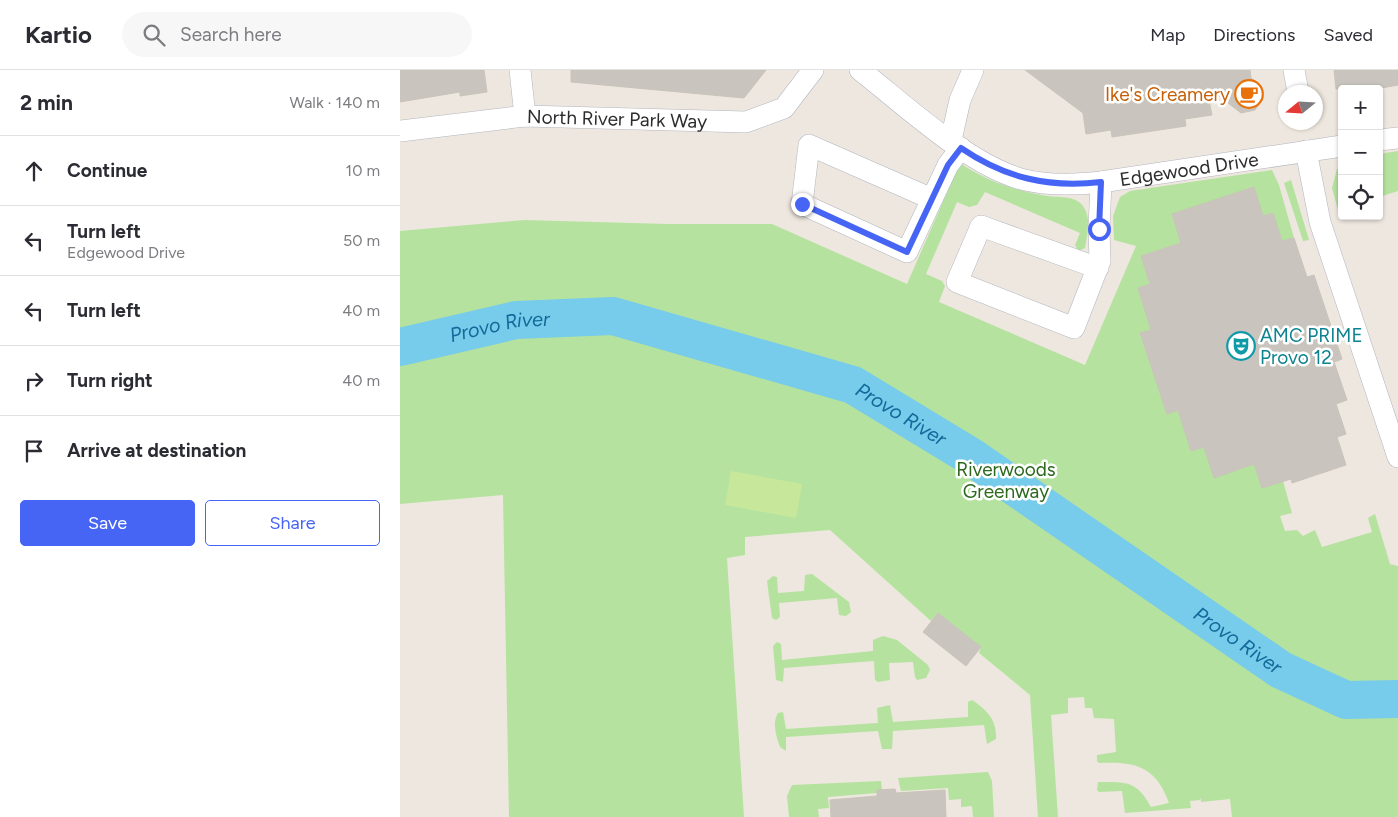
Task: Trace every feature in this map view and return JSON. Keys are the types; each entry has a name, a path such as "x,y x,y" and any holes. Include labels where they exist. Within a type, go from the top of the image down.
{"street":[{"path":"520,70 525,116"},
{"name":"North River Park Way","path":"400,131 525,116 746,122 784,108 813,70"},
{"name":"Edgewood Drive","path":"860,70 978,160 1020,178 1056,185 1101,182 1338,147"},
{"path":"932,199 809,145 802,204 907,252 932,199 948,165 956,144 960,100 973,70"},
{"path":"1294,70 1297,85"},
{"path":"1383,140 1398,138"},
{"path":"1306,151 1320,222 1398,457"},
{"path":"1098,268 981,226 957,282 1074,328 1098,268 1100,261 1101,182"}],"green space":[{"path":"1398,151 1398,191 1383,196 1383,175 1383,153"},
{"name":"Riverwoods Greenway","path":"960,163 980,175 1013,188 1080,202 1086,211 1088,232 1085,248 1078,251 1075,245 1080,233 985,192 977,205 969,207 957,202 926,274 942,281 945,286 939,302 1085,365 1136,246 1114,240 1113,216 1120,197 1130,191 1272,170 1279,185 1294,238 1282,241 1273,213 1263,216 1254,187 1172,215 1181,243 1141,256 1150,284 1138,288 1151,330 1140,334 1167,413 1178,410 1191,451 1204,447 1214,477 1254,464 1262,488 1283,481 1292,513 1280,516 1285,531 1297,530 1303,536 1315,530 1322,547 1372,532 1368,518 1375,514 1390,564 1398,566 1398,817 1232,817 1230,799 1201,802 1201,798 1200,800 1190,801 1191,808 1125,813 1122,791 1099,792 1097,790 1098,782 1117,782 1130,785 1141,792 1151,807 1169,803 1158,781 1143,768 1123,763 1099,763 1097,761 1097,755 1116,752 1114,719 1094,718 1092,708 1085,708 1084,697 1068,698 1068,713 1051,715 1058,817 1038,817 1030,695 979,653 981,647 938,613 931,621 830,530 745,537 745,555 727,558 744,817 509,817 503,495 400,504 400,231 524,220 668,224 772,224 907,284"},
{"path":"1338,168 1338,210 1332,188"},
{"path":"1291,180 1309,240 1303,241 1284,183"},
{"path":"731,471 802,484 796,518 725,505"},
{"path":"812,574 849,602 851,612 846,616 839,615 837,598 779,603 780,617 776,620 772,618 767,581 773,576 777,577 778,593 804,591 805,575"},
{"path":"883,636 897,640 928,665 930,670 926,678 917,680 913,662 889,663 890,680 878,682 875,680 874,661 784,668 783,682 776,680 773,646 777,642 781,644 782,660 873,651 873,640"},
{"path":"972,700 990,716 995,726 996,739 987,744 984,725 893,731 892,749 882,749 878,731 786,737 786,751 780,747 775,730 776,717 778,713 783,712 786,729 878,723 877,708 890,705 893,722 968,717 968,702"},
{"path":"988,772 992,781 994,817 973,817 972,806 961,807 961,799 949,800 948,788 901,791 898,778"},
{"path":"881,781 882,790 877,790 877,793 828,797 829,808 818,809 819,817 789,817 787,796 792,785"}],"building":[{"path":"400,70 484,70 487,92 460,96 460,92 400,102"},
{"path":"571,70 766,70 744,98 571,82"},
{"path":"1025,70 1250,70 1251,78 1261,86 1263,99 1255,110 1241,113 1206,86 1212,115 1185,119 1186,126 1112,137 1111,130 1086,134 1083,113"},
{"path":"1334,70 1398,70 1398,85 1383,88 1383,85 1338,85 1338,89 1336,89"},
{"name":"AMC PRIME Provo 12","path":"1254,187 1263,216 1273,213 1282,241 1294,238 1307,277 1314,275 1342,359 1334,362 1347,400 1336,404 1346,434 1337,437 1346,465 1292,483 1291,479 1262,488 1254,464 1214,478 1204,447 1191,451 1178,410 1167,414 1140,333 1151,330 1138,288 1150,284 1141,256 1181,243 1172,214"},
{"path":"938,613 981,647 966,666 923,632"},
{"path":"895,789 896,793 945,790 946,817 831,817 830,800 877,796 877,790"}],"waterway":[{"name":"Provo River","path":"400,347 516,320 613,316 853,385 970,456 1281,670 1346,700 1398,699"}],"place":[{"name":"Ike's Creamery","path":"1249,94"},
{"name":"AMC PRIME Provo 12","path":"1241,346"}],"route":[{"path":"802,204 907,252 948,165 961,148 978,160 997,169 1036,182 1076,185 1101,182 1099,229"}]}
